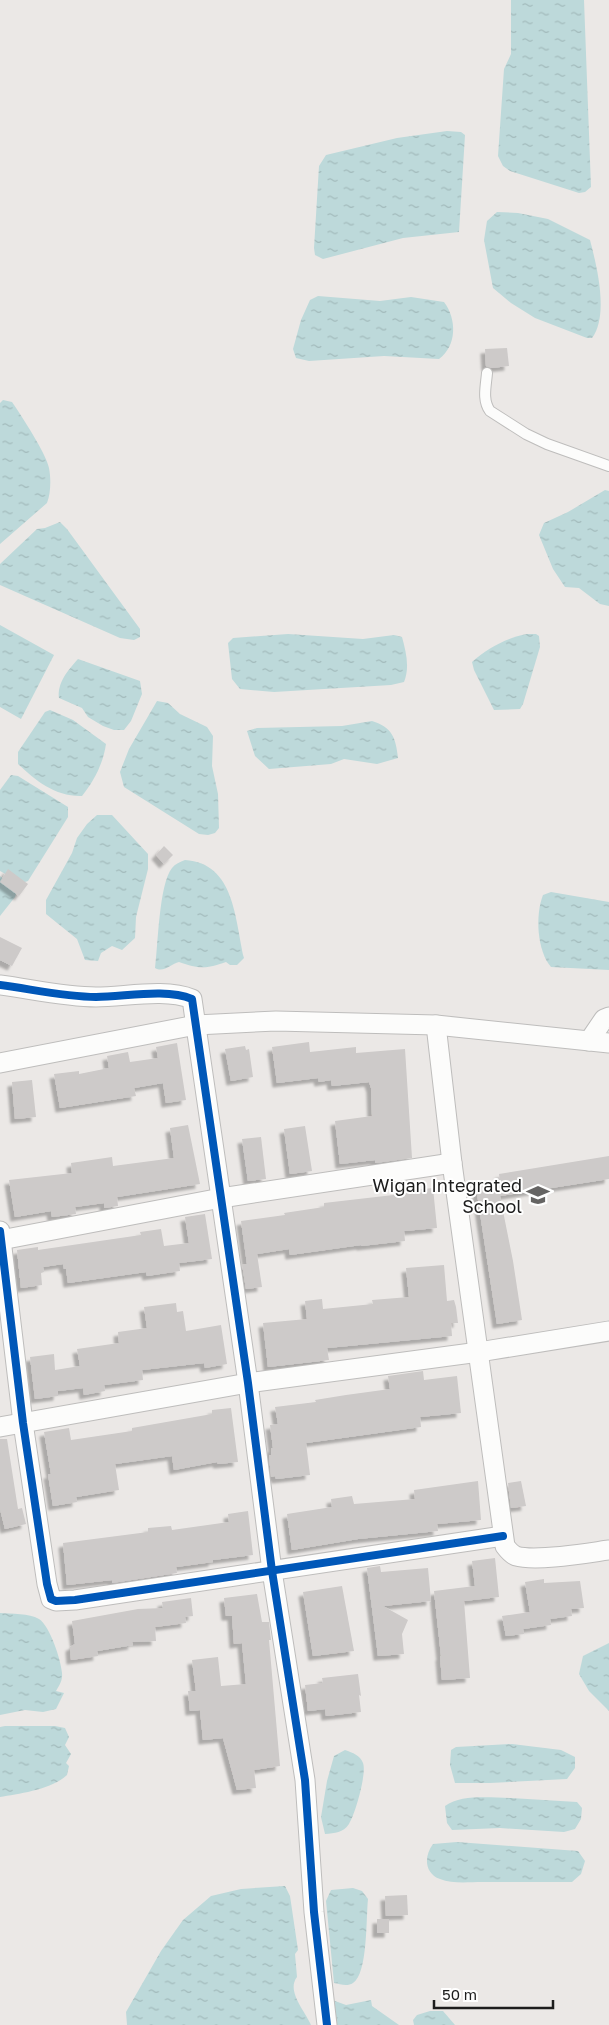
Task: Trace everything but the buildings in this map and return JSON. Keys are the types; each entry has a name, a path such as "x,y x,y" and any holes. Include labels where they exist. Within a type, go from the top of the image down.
{"street":[{"path":"0,985 94,997 161,994 183,996 192,999 248,1383 272,1570 305,1780 314,1912 327,2025"},
{"path":"589,1041 604,1019 609,1017"},
{"path":"0,1063 196,1025 276,1021 436,1025 609,1043"},
{"path":"436,1025 452,1163 479,1352 502,1536 509,1552 516,1556 529,1558 566,1556 609,1550"},
{"path":"452,1163 221,1198 1,1235 23,1423 47,1584 51,1599 56,1601 75,1600 502,1536"},
{"path":"0,1427 248,1383 479,1352 609,1331"}],"lane":[{"path":"487,374 485,396 486,407 490,412 540,441 609,466"}],"water":[{"path":"511,0 584,0 591,187 585,192 579,193 510,171 503,166 498,156 504,69 511,54"},
{"path":"447,131 461,132 465,135 459,232 403,238 323,259 315,255 319,166 326,155 397,138"},
{"path":"497,212 518,213 548,219 590,240 596,263 601,304 600,317 592,338 587,338 535,318 511,303 493,288 484,240 487,221"},
{"path":"318,296 380,301 411,297 444,302 453,324 452,340 445,354 439,359 384,356 309,361 296,358 293,349 301,320 310,300"},
{"path":"3,400 12,402 39,445 49,468 50,486 47,503 0,544 0,403"},
{"path":"605,490 609,491 609,606 600,604 579,588 565,587 553,569 539,535 544,523 568,512"},
{"path":"60,522 140,629 140,637 134,640 120,638 0,585 0,564 37,529"},
{"path":"0,625 54,655 21,719 0,707"},
{"path":"288,634 363,639 394,635 402,637 407,665 404,682 391,685 274,692 240,689 232,679 228,643 233,638"},
{"path":"527,634 539,636 540,647 523,704 520,709 494,710 474,670 472,662 498,644"},
{"path":"78,659 140,681 142,694 131,721 124,730 114,730 103,726 88,717 82,708 59,698 61,682"},
{"path":"157,701 168,703 180,714 207,727 213,736 212,766 218,794 219,828 215,833 208,835 199,834 124,787 120,772 129,749"},
{"path":"50,710 73,720 106,744 97,772 82,796 64,794 47,787 18,764 18,752 45,712"},
{"path":"372,721 384,726 392,734 398,758 377,764 344,759 331,764 269,769 255,756 247,731 257,728 342,726"},
{"path":"11,775 18,776 68,807 68,817 28,881 22,883 0,871 0,790"},
{"path":"97,815 112,815 148,854 148,869 136,917 135,938 122,950 112,946 101,953 98,961 85,960 77,939 46,914 46,900 72,853 77,838 87,824"},
{"path":"185,860 202,864 214,871 223,882 230,896 235,911 244,958 237,965 230,965 226,962 202,967 179,962 164,969 155,968 164,887 172,868"},
{"path":"0,876 17,890 15,897 0,916"},
{"path":"551,892 609,902 609,970 551,967 546,960 540,942 538,922 543,895"},
{"path":"0,1613 35,1617 47,1629 60,1660 62,1673 56,1691 64,1693 56,1709 43,1712 25,1710 0,1715"},
{"path":"609,1643 609,1711 589,1691 579,1674 583,1656"},
{"path":"55,1726 65,1728 69,1737 65,1745 71,1754 66,1763 69,1766 67,1775 61,1780 45,1787 0,1797 0,1727"},
{"path":"512,1744 561,1750 575,1757 575,1768 567,1779 455,1783 450,1765 451,1750 456,1747"},
{"path":"345,1750 362,1760 364,1768 360,1794 347,1827 338,1832 325,1834 321,1817 327,1781 334,1756"},
{"path":"468,1798 511,1798 577,1802 582,1808 581,1819 575,1829 564,1832 500,1828 452,1830 447,1823 445,1806 452,1802"},
{"path":"457,1842 578,1851 585,1861 581,1874 572,1882 445,1881 431,1873 427,1864 428,1854 433,1844"},
{"path":"285,1886 290,1896 298,1950 295,1954 297,1977 294,1983 295,1995 311,2025 127,2025 126,2012 161,1951 183,1920 211,1896 241,1889"},
{"path":"353,1888 362,1891 368,1899 364,1957 358,1978 351,1984 344,1985 334,1983 326,1901 331,1890"},
{"path":"371,2000 372,2006 399,2025 333,2025 331,2003 335,2001 346,2005"},
{"path":"430,2011 443,2011 455,2025 414,2025 413,2020 417,2015"}],"cycle path":[{"path":"0,985 84,997 170,994 192,999 248,1383 272,1571 305,1780 314,1912 327,2025"},
{"path":"0,1231 23,1423 47,1584 51,1599 56,1601 75,1600 503,1536"}],"place":[{"name":"Wigan Integrated School","path":"538,1195"}]}
